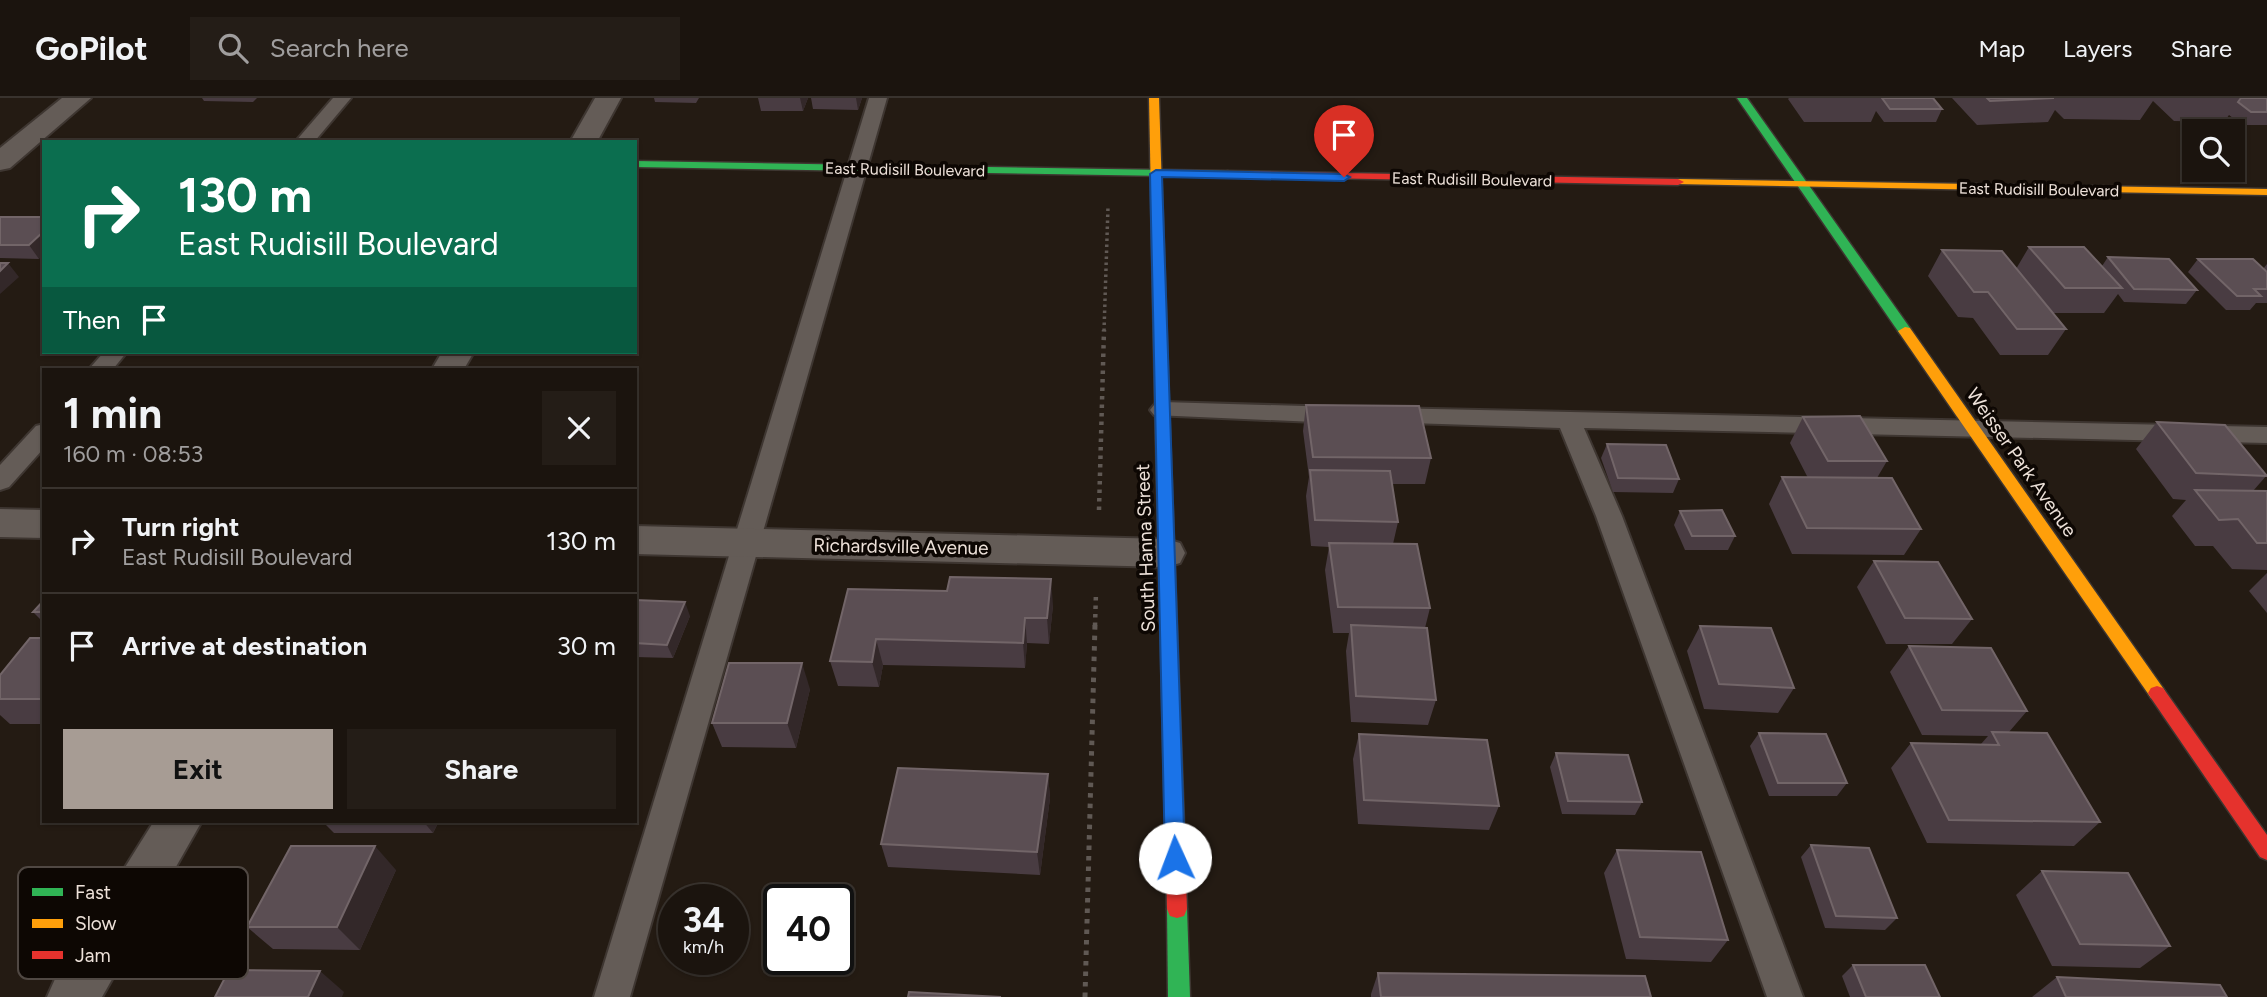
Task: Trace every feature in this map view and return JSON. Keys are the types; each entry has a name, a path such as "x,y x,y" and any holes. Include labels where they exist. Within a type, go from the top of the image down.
{"street":[{"path":"4,156 78,98"},
{"path":"584,140 608,98"},
{"name":"South Hanna Street","path":"1154,98 1179,997"},
{"name":"Weisser Park Avenue","path":"1742,98 2267,851"},
{"path":"4,156 42,154"},
{"name":"East Rudisill Boulevard","path":"637,164 2267,192"},
{"path":"0,523 42,524"},
{"name":"Richardsville Avenue","path":"637,540 1166,553"},
{"path":"151,867 178,823"},
{"path":"73,997 84,979"}],"lane":[{"path":"305,140 342,98"},
{"path":"612,997 878,98"},
{"path":"101,368 114,354"},
{"path":"1162,410 2267,435"},
{"path":"1569,420 1609,516 1785,997"},
{"path":"0,481 42,434"}],"building":[{"path":"1882,98 1933,98 1942,109 1890,109"},
{"path":"1987,98 2054,98 1990,101"},
{"path":"2241,98 2267,98 2267,112 2251,112 2238,102"},
{"path":"0,217 42,217 42,233 29,245 0,245"},
{"path":"2029,247 2084,247 2122,288 2065,288"},
{"path":"1942,250 2002,251 2066,329 2017,329 1988,292 1974,292"},
{"path":"2108,257 2169,259 2197,290 2134,289"},
{"path":"2198,259 2253,259 2267,272 2267,289 2254,289 2261,296 2237,296"},
{"path":"0,263 8,263 0,271"},
{"path":"1306,405 1419,406 1431,458 1313,457"},
{"path":"1860,416 1887,461 1828,461 1803,417"},
{"path":"2157,422 2225,425 2267,476 2196,473"},
{"path":"1607,444 1666,445 1679,479 1618,478"},
{"path":"1310,470 1390,471 1398,522 1315,520"},
{"path":"1782,477 1892,478 1921,529 1807,528"},
{"path":"2195,490 2267,491 2267,543 2257,543 2238,519 2219,520"},
{"path":"1722,510 1735,536 1692,536 1680,511"},
{"path":"1329,543 1417,544 1430,608 1338,607"},
{"path":"1874,561 1938,562 1972,619 1905,618"},
{"path":"950,577 1051,579 1047,618 1025,618 1023,643 876,639 872,662 830,661 848,589 947,591"},
{"path":"637,600 685,602 667,645 637,643"},
{"path":"42,602 42,612 33,612"},
{"path":"1351,625 1427,628 1436,700 1356,696"},
{"path":"1700,626 1771,628 1794,688 1719,684"},
{"path":"30,638 42,638 42,699 0,699 0,675"},
{"path":"1909,646 1991,648 2027,711 1942,710"},
{"path":"729,663 802,663 787,723 712,723"},
{"path":"1992,732 2047,733 2100,822 1949,820 1911,743 1999,745"},
{"path":"1759,733 1826,734 1847,783 1778,783"},
{"path":"1359,734 1487,740 1499,806 1364,800"},
{"path":"1556,753 1628,755 1642,802 1568,801"},
{"path":"898,768 1048,774 1037,852 881,844"},
{"path":"1811,845 1869,848 1897,918 1836,916"},
{"path":"291,846 375,846 337,927 248,925"},
{"path":"1617,850 1701,852 1728,940 1640,937"},
{"path":"2042,871 2128,873 2170,946 2080,944"},
{"path":"1853,965 1925,965 1940,997 1866,997"},
{"path":"248,970 320,971 308,997 215,997 224,979 248,979"},
{"path":"1378,973 1645,976 1651,997 1381,997"},
{"path":"2057,977 2220,985 2227,997 2066,997"},
{"path":"909,992 1001,997 908,997"}],"traffic: fast":[{"path":"1742,98 1905,331"},
{"path":"637,164 1228,174"},
{"path":"1177,909 1179,997"}],"traffic: slow":[{"path":"1154,98 1162,403"},
{"path":"1678,182 2267,192"},
{"path":"1905,331 2157,693"}],"traffic: jam":[{"path":"1228,174 1678,182"},
{"path":"1162,403 1177,909"},
{"path":"2157,693 2267,851"}],"route":[{"path":"1175,858 1156,174 1344,177"}]}
